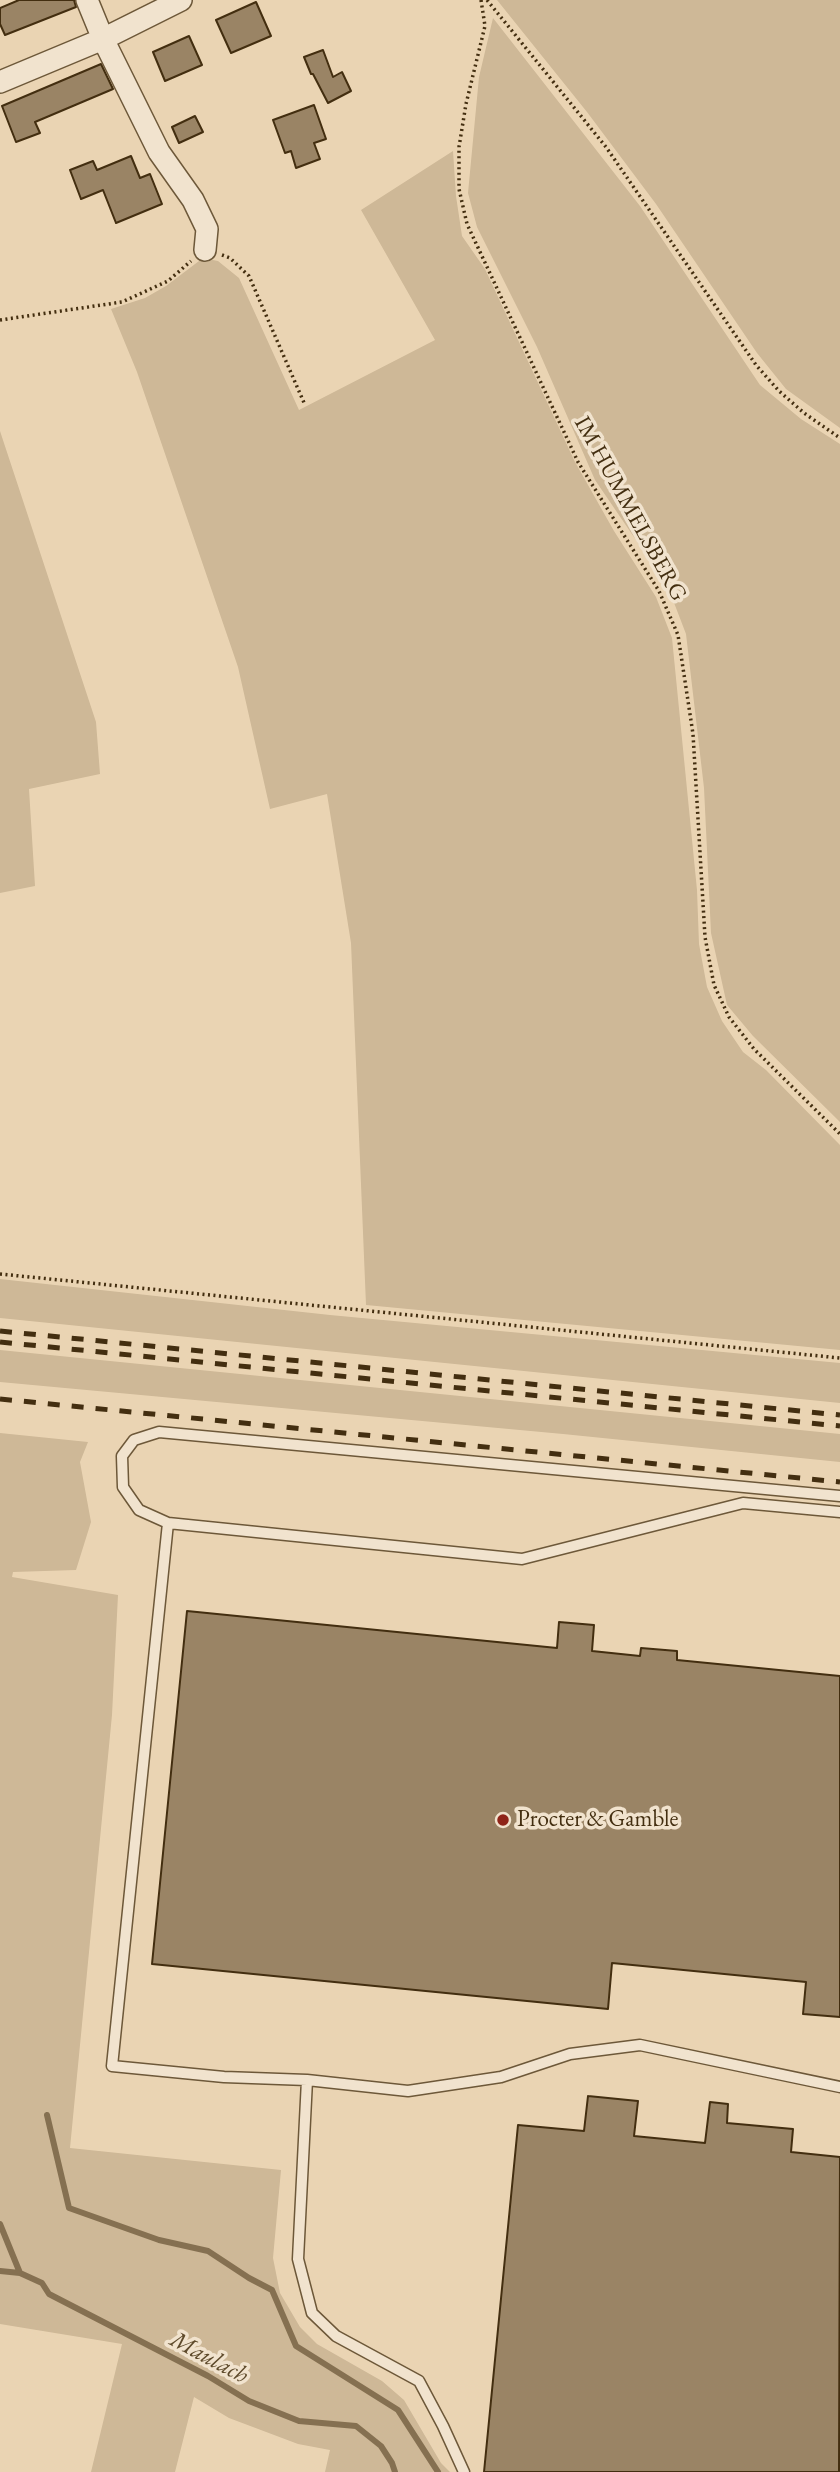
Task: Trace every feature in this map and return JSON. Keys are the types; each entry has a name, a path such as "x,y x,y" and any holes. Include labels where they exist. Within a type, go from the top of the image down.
{"street":[{"path":"86,0 159,152 193,200 207,229 205,250"},
{"path":"0,82 103,39 181,0"}],"lane":[{"path":"840,1496 159,1432 134,1440 122,1456 123,1487 139,1510 168,1523 522,1559 743,1503 840,1512"},
{"path":"168,1523 111,2066 224,2077 307,2080 408,2091 501,2077 569,2054 640,2045 840,2087"},
{"path":"307,2080 298,2259 312,2313 336,2336 419,2381 464,2472"}],"path":[{"name":"IM HUMMELSBERG","path":"481,0 485,26 466,104 459,147 459,189 467,224 578,462 659,591 678,635 693,734 705,937 714,985 729,1017 754,1049 840,1133"},
{"path":"486,0 606,147 756,365 779,391 804,413 840,438"},
{"path":"0,320 122,302 168,281 205,250 230,258 249,276 305,405"},
{"path":"0,1274 840,1358"}],"shaded area":[{"path":"497,0 840,0 840,428 786,389 757,353 656,204 587,112"},
{"path":"493,18 640,206 760,385 801,419 840,444 840,1122 753,1036 727,1005 711,933 704,788 686,634 668,587 595,480 537,347 477,227 468,193 479,77"},
{"path":"453,151 462,236 485,269 575,462 656,597 672,638 697,890 699,944 707,987 722,1021 743,1052 766,1070 840,1145 840,1350 366,1305 351,943 327,794 270,809 238,667 137,372 111,309 145,298 203,258 218,261 239,278 299,410 435,340 361,210"},
{"path":"0,431 96,722 100,774 29,789 35,886 0,893"},
{"path":"0,1279 330,1315 840,1363 840,1403 0,1318"},
{"path":"0,1350 840,1434 840,1462 0,1382"},
{"path":"0,1433 88,1442 80,1462 91,1522 76,1570 13,1572 12,1577 118,1595 112,1715 70,2148 281,2170 273,2258 280,2293 300,2327 317,2344 382,2381 404,2400 441,2463 450,2472 325,2472 330,2450 298,2444 229,2418 194,2397 175,2472 91,2472 122,2344 0,2324"}],"building":[{"path":"19,0 74,0 76,7 5,35 0,24 0,8"},
{"path":"256,2 271,36 231,53 216,20"},
{"path":"189,36 202,65 165,81 153,52"},
{"path":"323,50 333,77 342,72 351,91 328,103 304,57"},
{"path":"101,64 113,89 35,122 40,133 16,142 2,106"},
{"path":"314,105 326,139 314,143 320,159 296,168 291,151 285,153 273,120"},
{"path":"195,116 203,132 179,143 172,127"},
{"path":"131,156 140,178 150,174 162,204 116,223 103,190 81,199 70,170 93,161 97,170"},
{"name":"Procter & Gamble","path":"187,1611 557,1648 559,1622 594,1625 592,1651 640,1656 641,1648 677,1651 677,1660 840,1676 840,2017 803,2014 806,1982 612,1963 608,2009 152,1964"},
{"path":"588,2096 638,2101 634,2136 705,2143 710,2102 728,2104 727,2123 793,2129 791,2152 840,2157 839,2472 484,2472 518,2125 584,2131"}],"waterway":[{"path":"47,2115 69,2208 159,2240 208,2251 272,2290 296,2346 398,2410 438,2472"},
{"path":"0,2224 20,2273"},
{"name":"Maulach","path":"0,2271 20,2273 42,2283 49,2294 208,2376 249,2401 299,2421 356,2426 381,2446 395,2472"}],"railway":[{"path":"0,1331 840,1415"},
{"path":"0,1342 840,1426"},
{"path":"0,1399 840,1482"}],"place":[{"name":"Procter & Gamble","path":"503,1820"}]}
